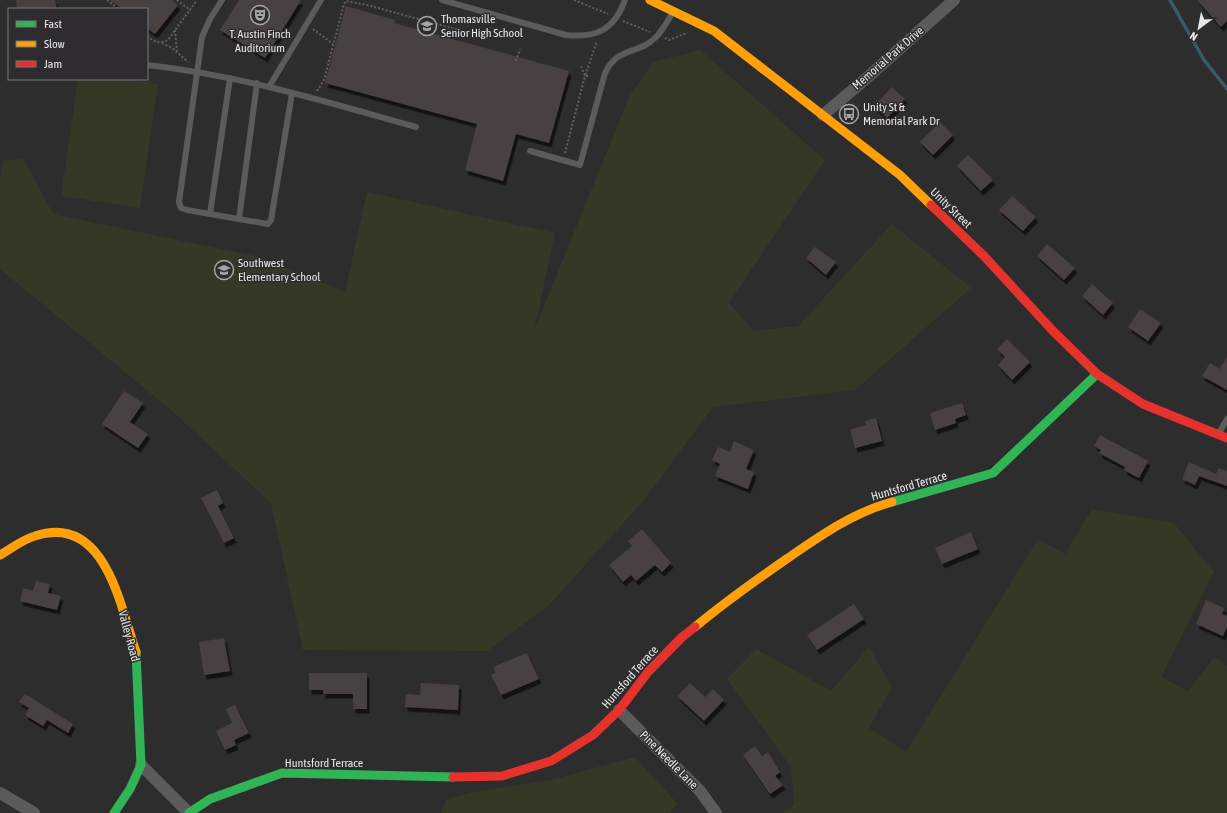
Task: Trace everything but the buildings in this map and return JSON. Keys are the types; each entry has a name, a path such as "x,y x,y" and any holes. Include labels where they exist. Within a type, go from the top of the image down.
{"street":[{"name":"Unity Street","path":"650,0 674,10 714,31 900,175 984,256 1053,331 1096,374 1143,404 1223,436"},
{"name":"Memorial Park Drive","path":"822,115 869,76 954,0"},
{"name":"Huntsford Terrace","path":"189,813 210,799 282,773 453,777 502,776 551,761 594,735 619,710 648,672 682,637 729,599 844,522 881,504 977,479 993,473 1096,374"},
{"name":"Valley Road","path":"0,555 33,536 49,532 67,533 84,540 98,555 111,576 136,656 141,765"},
{"name":"Pine Needle Lane","path":"619,710 700,791 716,813"},
{"path":"114,813 130,789 141,765 189,813"},
{"path":"0,793 34,813"}],"lane":[{"path":"222,0 210,19 202,37 179,202 181,208 268,224 272,220 292,92"},
{"path":"269,87 321,0"},
{"path":"442,0 566,35 584,37 600,32 613,23 625,0"},
{"path":"530,151 580,165 605,73 610,63 618,56 655,39 674,10"},
{"path":"148,65 197,71 257,83 416,127"},
{"path":"210,214 230,78"},
{"path":"240,219 257,83"},
{"path":"1223,436 1227,419"}],"path":[{"path":"107,0 118,8"},
{"path":"177,0 190,10"},
{"path":"162,43 168,40 197,0"},
{"path":"574,0 616,18"},
{"path":"313,98 324,80 346,1 367,5 488,38"},
{"path":"306,24 333,44"},
{"path":"175,30 177,52"},
{"path":"564,153 600,32"},
{"path":"148,37 153,41 162,43 177,52 197,71"},
{"path":"516,61 520,49"},
{"path":"581,66 587,76"}],"green space":[{"path":"700,50 825,160 729,303 754,331 798,326 892,224 971,288 855,390 713,407 643,501 549,605 487,651 303,650 271,503 171,410 0,269 0,180 3,161 23,158 53,214 264,258 345,292 367,192 555,233 534,331 629,97 653,62"},
{"path":"78,80 132,80 158,84 140,208 61,196"},
{"path":"1092,509 1174,523 1214,572 1161,677 1188,691 1214,657 1227,666 1227,813 783,813 794,805 791,767 727,679 756,649 831,691 869,647 892,687 869,728 906,752 1038,539 1065,554"},
{"path":"635,757 677,803 670,813 441,813 447,799 474,792 551,780"}],"waterway":[{"path":"1170,0 1204,60 1227,89"}],"traffic: fast":[{"path":"892,502 993,473 1097,374"},
{"path":"114,813 130,789 141,765 136,652"},
{"path":"189,813 210,799 282,773 453,777"}],"traffic: slow":[{"path":"650,0 714,31 900,175 931,205"},
{"path":"695,627 752,583 825,533 851,518 878,506 892,502"},
{"path":"0,555 35,536 59,532 78,538 94,550 106,568 123,611 136,652"}],"traffic: jam":[{"path":"931,205 984,256 1053,331 1097,374 1143,404 1227,438"},
{"path":"453,777 502,776 551,761 593,735 619,710 648,672 682,637 695,627"}],"place":[{"name":"T. Austin Finch Auditorium","path":"260,15"},
{"name":"Thomasville Senior High School","path":"427,26"},
{"name":"Unity St & Memorial Park Dr","path":"849,114"},
{"name":"Southwest Elementary School","path":"224,270"}]}
